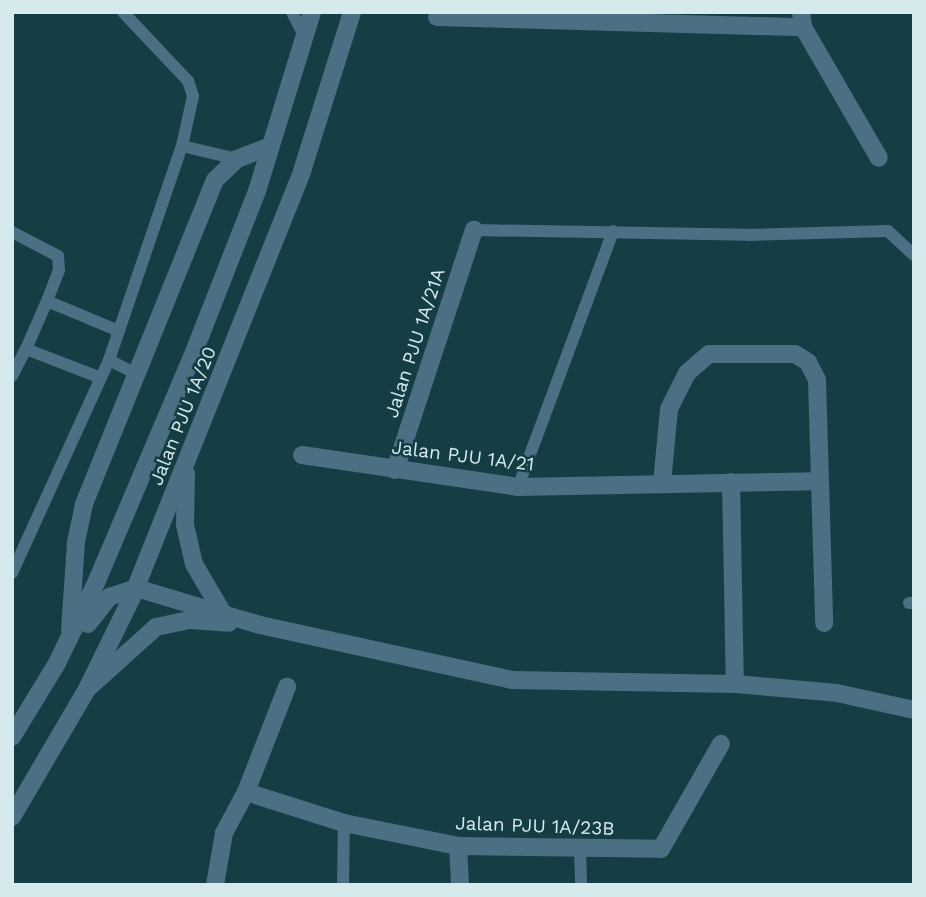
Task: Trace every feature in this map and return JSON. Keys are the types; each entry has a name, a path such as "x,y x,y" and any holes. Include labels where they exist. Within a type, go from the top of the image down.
{"street":[{"name":"Jalan PJU 1A/20","path":"12,737 69,640 192,357 269,147 312,12"},
{"name":"Jalan PJU 1A/20","path":"12,817 88,689 136,588 302,171 352,12"},
{"path":"437,17 802,19 879,158"},
{"path":"69,640 76,542 84,504 215,180 237,159 269,147"},
{"name":"Jalan PJU 1A/21A","path":"395,470 474,230"},
{"path":"662,484 669,409 687,373 709,354 795,354 807,362 817,380 817,481 824,623"},
{"name":"Jalan PJU 1A/21","path":"302,455 518,487 817,481"},
{"path":"186,464 185,525 194,564 222,612"},
{"path":"731,482 735,684"},
{"path":"56,665 69,661 99,605 116,592 136,588 260,625 512,680 735,684 837,693 914,710"},
{"path":"88,689 156,627 190,620 260,625"},
{"path":"215,885 224,833 246,792 288,687"},
{"name":"Jalan PJU 1A/23B","path":"246,792 344,823 458,846 580,851 661,849 722,744"},
{"path":"458,846 460,885"}],"lane":[{"path":"12,573 109,360 182,146 192,104 188,81 123,12"},
{"path":"292,12 305,37"},
{"path":"182,146 237,159"},
{"path":"474,230 748,235 888,231 914,255"},
{"path":"518,487 613,231"},
{"path":"12,232 58,256 59,270 12,376"},
{"path":"47,301 119,331"},
{"path":"26,349 101,378"},
{"path":"109,360 138,375"},
{"path":"343,885 344,823"},
{"path":"580,851 581,885"}]}
